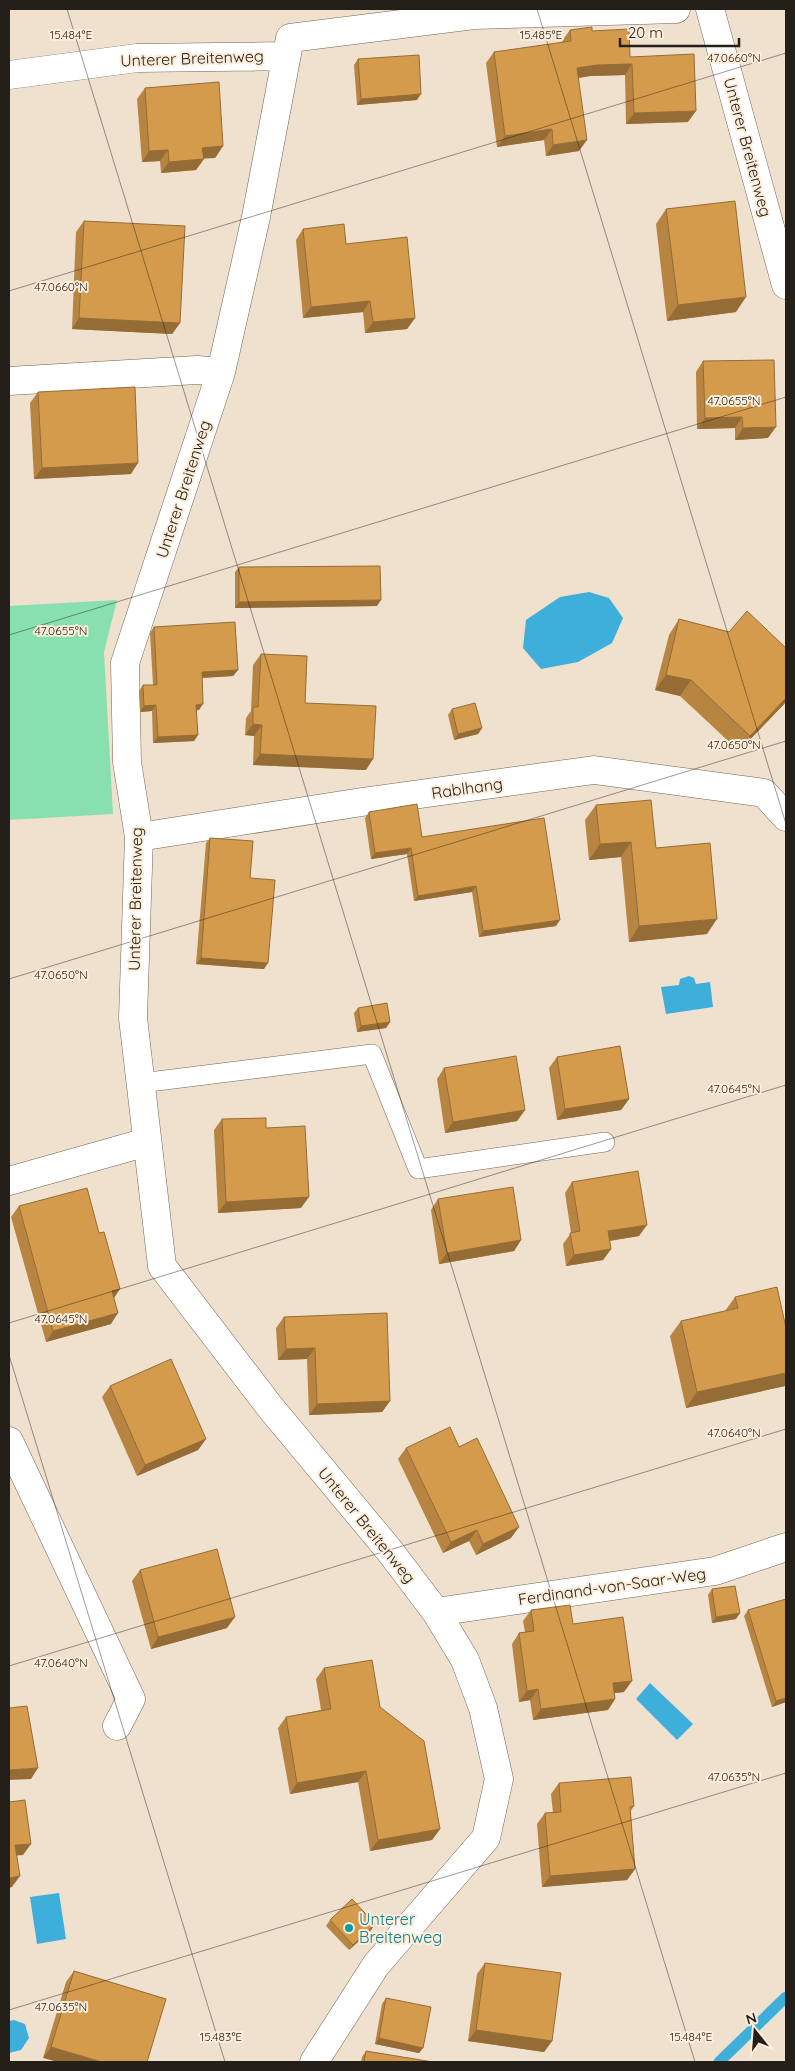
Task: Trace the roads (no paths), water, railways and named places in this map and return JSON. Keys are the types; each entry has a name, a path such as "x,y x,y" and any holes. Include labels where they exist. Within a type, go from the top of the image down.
{"street":[{"name":"Unterer Breitenweg","path":"314,2062 376,1965 486,1838 499,1779 483,1708 465,1660 436,1612 389,1550 270,1407 162,1266 133,1018 139,837 127,762 125,663 221,372 256,217 290,38 474,14 676,9"},
{"name":"Unterer Breitenweg","path":"710,9 786,285"},
{"name":"Unterer Breitenweg","path":"9,75 137,58 286,56"},
{"path":"9,381 197,370 221,372"},
{"name":"Rablhang","path":"139,837 362,802 594,770 764,793 786,817"},
{"path":"9,1181 148,1142"},
{"path":"9,1441 131,1699 117,1726"},
{"name":"Ferdinand-von-Saar-Weg","path":"436,1612 715,1571 786,1547"}],"lane":[{"path":"141,1083 372,1054 418,1169 605,1142"}],"water":[{"path":"589,592 609,598 623,618 612,643 578,662 541,669 523,648 526,620 560,597"},
{"path":"689,976 694,978 696,984 710,982 713,1007 666,1014 661,987 679,985 680,979"},
{"path":"650,1683 693,1724 677,1740 636,1699"},
{"path":"59,1893 66,1939 37,1944 30,1897"},
{"path":"14,2020 25,2024 29,2038 21,2050 9,2053 9,2021"}],"waterway":[{"path":"719,2062 786,1997"}],"place":[{"name":"Unterer Breitenweg","path":"349,1928"}]}
